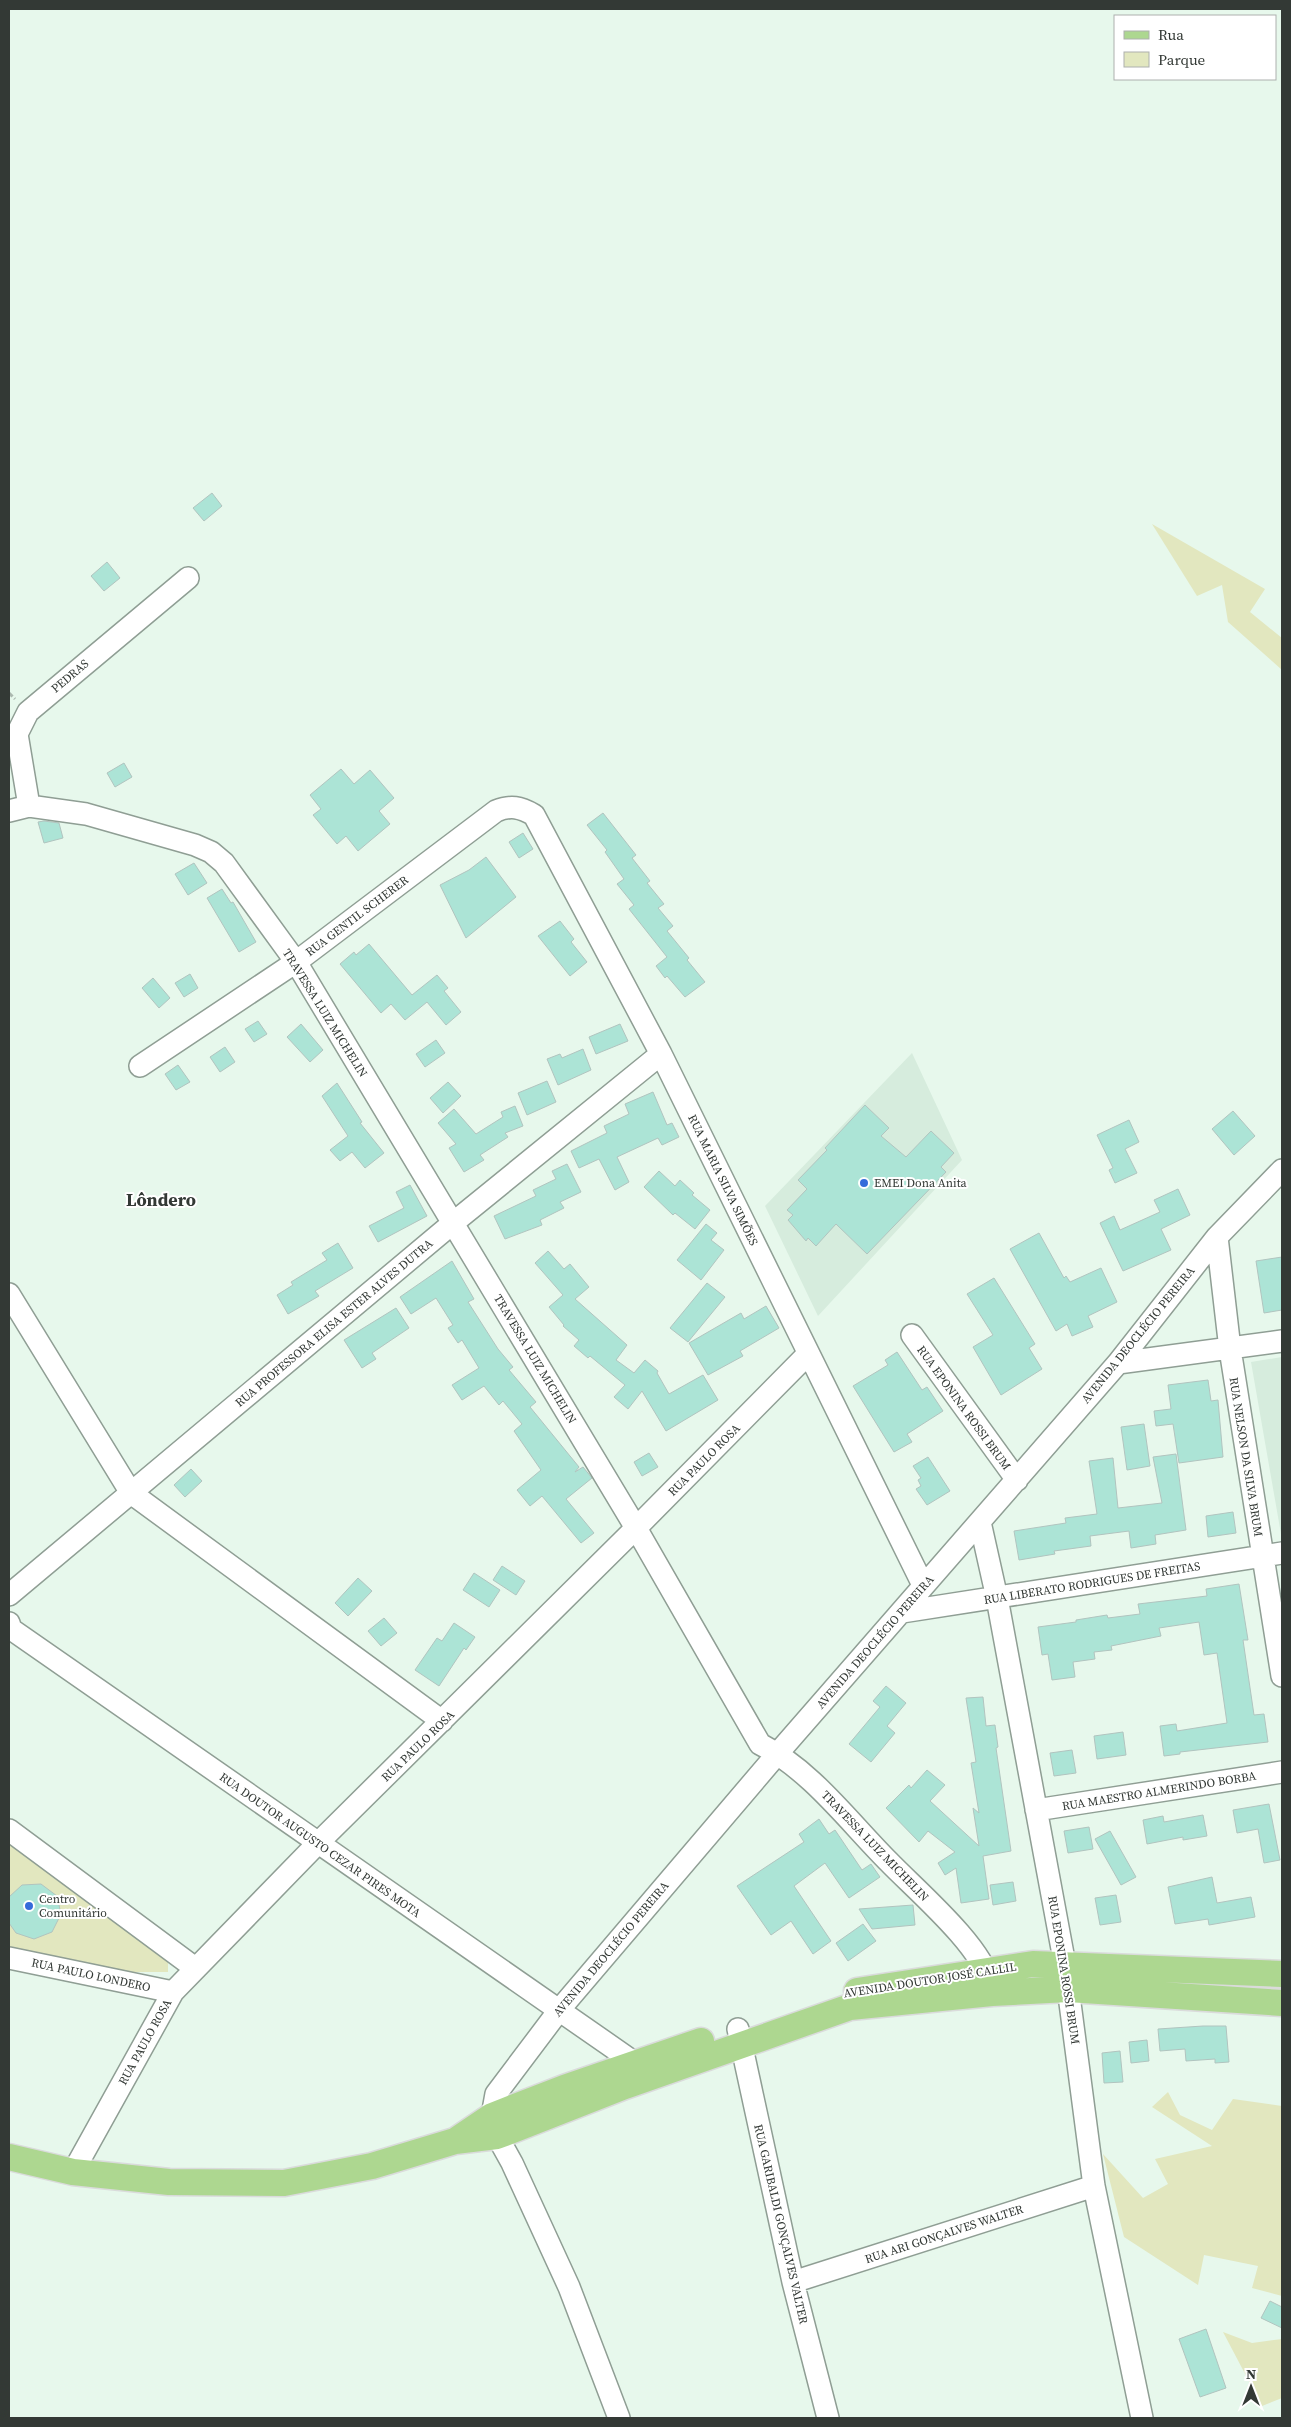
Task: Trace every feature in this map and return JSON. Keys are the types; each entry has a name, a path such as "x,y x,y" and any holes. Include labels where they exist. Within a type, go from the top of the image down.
{"main road":[{"name":"AVENIDA DOUTOR JOSÉ CALLIL","path":"494,2126 625,2086 841,1994 935,1977 990,1982 1033,1964 1067,1977 1282,2002"},
{"name":"AVENIDA DOUTOR JOSÉ CALLIL","path":"1067,1977 1282,1974"},
{"name":"AVENIDA DOUTOR JOSÉ CALLIL","path":"9,2157 73,2172 169,2182 284,2183 372,2166 455,2141 494,2126 635,2063 740,2038"}],"street":[{"name":"PEDRAS","path":"19,809 17,734 28,712 188,578"},
{"name":"RUA MARIA SILVA SIMÕES","path":"496,811 506,807 521,808 534,815 661,1054 923,1585"},
{"name":"TRAVESSA LUIZ MICHELIN","path":"19,809 86,814 196,845 211,852 224,863 296,962 636,1528 760,1744 778,1753 835,1803 887,1861 949,1921 990,1982"},
{"name":"RUA GENTIL SCHERER","path":"140,1066 296,962 496,811"},
{"name":"RUA PROFESSORA ELISA ESTER ALVES DUTRA","path":"9,1595 453,1223 661,1054"},
{"name":"AVENIDA DEOCLÉCIO PEREIRA","path":"494,2126 496,2094 560,2009 778,1753 1118,1362 1217,1237 1282,1170"},
{"name":"RUA NELSON DA SILVA BRUM","path":"1217,1237 1230,1349 1272,1554 1282,1676"},
{"path":"9,1294 131,1493 442,1721"},
{"name":"RUA EPONINA ROSSI BRUM","path":"912,1335 1017,1480"},
{"path":"1118,1362 1282,1341"},
{"name":"RUA PAULO ROSA","path":"73,2172 173,1992 317,1844 636,1528 808,1354"},
{"name":"RUA EPONINA ROSSI BRUM","path":"980,1522 997,1598 1067,1977 1094,2186 1142,2418"},
{"name":"RUA LIBERATO RODRIGUES DE FREITAS","path":"902,1612 1272,1554"},
{"name":"RUA DOUTOR AUGUSTO CEZAR PIRES MOTA","path":"9,1623 11,1629 317,1844 560,2009 635,2063"},
{"name":"RUA MAESTRO ALMERINDO BORBA","path":"1036,1810 1282,1772"},
{"path":"9,1830 196,1968"},
{"name":"RUA PAULO LONDERO","path":"9,1958 173,1992"},
{"name":"RUA GARIBALDI GONÇALVES VALTER","path":"740,2038 794,2282 828,2418"},
{"path":"494,2126 569,2287 619,2418"},
{"name":"RUA ARI GONÇALVES WALTER","path":"794,2282 1094,2186"}],"shaded area":[{"name":"EMEI Dona Anita","path":"912,1053 962,1160 818,1316 765,1206"},
{"path":"1282,1357 1282,1534 1281,1534 1251,1362"}],"green space":[{"path":"1152,524 1265,589 1250,612 1282,638 1282,670 1228,622 1222,585 1197,596"},
{"path":"9,1839 152,1946 168,1963 168,1972 130,1972 9,1953"},
{"path":"1168,2092 1180,2115 1212,2130 1233,2099 1282,2106 1282,2296 1252,2288 1258,2266 1204,2255 1198,2285 1124,2237 1103,2154 1143,2198 1168,2184 1155,2159 1212,2146 1152,2107"},
{"path":"1223,2332 1252,2343 1282,2339 1282,2398 1262,2406"}],"building":[{"path":"212,493 222,506 204,521 193,508"},
{"path":"107,562 120,578 104,591 91,576"},
{"path":"124,763 132,777 115,787 107,773"},
{"path":"341,769 354,784 370,770 394,798 379,811 390,824 358,851 346,836 337,844 313,815 321,809 310,795"},
{"path":"603,813 636,855 632,858 650,881 647,883 664,904 658,908 673,926 667,931 689,958 687,960 705,982 685,997 667,976 665,978 656,966 667,957 629,909 634,905 617,884 624,879 605,852 607,850 587,825"},
{"path":"38,822 59,823 63,838 44,843"},
{"path":"523,833 533,849 519,858 509,842"},
{"path":"486,857 516,897 466,938 440,885 469,870"},
{"path":"194,863 207,883 188,895 175,874"},
{"path":"222,889 231,903 233,902 256,942 239,952 207,898"},
{"path":"560,921 574,939 571,942 587,962 570,976 538,936"},
{"path":"369,944 412,995 437,975 448,988 444,991 461,1012 446,1025 427,1002 405,1020 391,1004 381,1013 340,964 354,952 356,955"},
{"path":"190,974 198,988 184,997 175,983"},
{"path":"153,978 170,998 159,1008 142,988"},
{"path":"258,1021 267,1034 254,1042 245,1029"},
{"path":"301,1024 323,1050 310,1062 287,1037"},
{"path":"620,1024 628,1041 596,1054 589,1037"},
{"path":"436,1040 445,1053 425,1067 416,1054"},
{"path":"225,1047 235,1062 220,1072 210,1057"},
{"path":"583,1049 591,1070 558,1085 547,1059 560,1054 562,1058"},
{"path":"178,1065 190,1082 176,1090 165,1074"},
{"path":"547,1081 556,1102 527,1115 518,1093"},
{"path":"448,1082 461,1096 443,1113 430,1098"},
{"path":"337,1083 362,1122 360,1123 384,1153 365,1168 352,1152 340,1161 330,1150 348,1136 322,1096"},
{"path":"653,1092 667,1125 672,1123 679,1137 662,1145 658,1138 617,1157 629,1182 615,1190 599,1159 579,1168 571,1151 607,1133 604,1126 629,1114 625,1104"},
{"path":"865,1105 889,1128 881,1136 906,1157 931,1131 954,1153 941,1167 946,1172 867,1254 836,1224 816,1246 808,1238 806,1241 788,1220 793,1215 787,1210 807,1189 798,1180 827,1150 825,1148"},
{"path":"515,1106 523,1126 505,1133 508,1137 480,1155 484,1160 464,1172 449,1148 456,1144 438,1123 454,1109 476,1134 503,1117 501,1112"},
{"path":"1233,1111 1255,1136 1234,1155 1212,1129"},
{"path":"1129,1120 1139,1142 1125,1149 1137,1173 1115,1183 1109,1170 1113,1168 1097,1135"},
{"path":"567,1164 581,1192 560,1202 564,1208 540,1220 542,1225 505,1239 494,1216 536,1196 533,1190 556,1179 552,1171"},
{"path":"659,1171 675,1186 680,1180 694,1193 692,1195 710,1210 695,1229 675,1213 673,1215 644,1187"},
{"path":"410,1185 427,1216 378,1242 369,1226 404,1208 396,1192"},
{"path":"1178,1189 1190,1215 1161,1229 1171,1250 1123,1271 1100,1223 1114,1216 1120,1230 1160,1212 1154,1200"},
{"path":"706,1224 717,1233 711,1240 724,1250 701,1280 677,1260"},
{"path":"1039,1233 1064,1278 1066,1276 1070,1282 1101,1268 1117,1302 1088,1316 1093,1327 1072,1336 1067,1324 1056,1331 1010,1249"},
{"path":"338,1243 353,1268 315,1291 319,1296 288,1314 277,1295 293,1285 291,1282 327,1260 322,1253"},
{"path":"548,1251 564,1269 570,1264 589,1287 575,1299 627,1345 616,1360 634,1373 645,1360 658,1371 657,1373 669,1394 703,1375 718,1400 666,1431 642,1391 628,1409 614,1397 625,1385 590,1356 588,1358 574,1346 579,1340 563,1326 549,1307 563,1295 535,1263"},
{"path":"1282,1257 1282,1310 1264,1313 1256,1261"},
{"path":"452,1261 474,1299 468,1302 498,1349 513,1367 509,1370 536,1402 530,1407 579,1467 575,1472 583,1467 592,1478 566,1499 594,1533 581,1543 542,1496 530,1506 517,1490 541,1470 514,1431 522,1424 503,1401 499,1405 484,1386 462,1400 452,1385 479,1368 462,1340 458,1343 448,1328 453,1325 436,1298 411,1314 400,1297"},
{"path":"994,1278 1035,1344 1029,1348 1042,1369 1001,1395 973,1347 993,1335 967,1294"},
{"path":"707,1283 725,1297 688,1342 670,1328"},
{"path":"766,1306 779,1328 740,1351 743,1356 708,1375 689,1343 741,1313 744,1319"},
{"path":"396,1308 409,1328 372,1353 376,1359 362,1368 344,1340"},
{"path":"897,1352 922,1390 927,1387 943,1411 907,1434 912,1442 894,1452 853,1386 888,1365 885,1360"},
{"path":"1208,1380 1211,1401 1218,1400 1223,1457 1179,1463 1173,1424 1156,1426 1154,1411 1171,1409 1168,1385"},
{"path":"1144,1424 1150,1466 1127,1470 1121,1427"},
{"path":"649,1453 658,1467 642,1476 634,1462"},
{"path":"1176,1454 1186,1530 1155,1535 1156,1544 1131,1548 1129,1531 1090,1536 1091,1546 1054,1551 1055,1554 1019,1560 1014,1531 1066,1523 1065,1518 1097,1514 1089,1461 1113,1458 1118,1508 1162,1503 1153,1457"},
{"path":"928,1457 950,1491 927,1505 916,1489 921,1486 918,1480 921,1478 913,1466"},
{"path":"191,1469 202,1481 185,1497 174,1485"},
{"path":"1233,1512 1236,1533 1208,1537 1206,1516"},
{"path":"502,1566 525,1581 516,1595 493,1580"},
{"path":"474,1573 500,1590 489,1607 463,1590"},
{"path":"358,1578 372,1591 348,1616 335,1603"},
{"path":"1239,1584 1248,1640 1243,1640 1254,1715 1264,1714 1268,1742 1180,1752 1180,1754 1164,1756 1160,1726 1176,1724 1177,1731 1227,1723 1217,1653 1204,1655 1199,1622 1159,1628 1161,1636 1111,1646 1112,1650 1094,1652 1095,1659 1073,1662 1075,1677 1052,1680 1048,1654 1042,1655 1038,1627 1076,1622 1076,1620 1107,1615 1108,1618 1140,1614 1138,1604 1207,1596 1206,1589"},
{"path":"384,1618 397,1633 381,1646 368,1631"},
{"path":"454,1623 475,1637 466,1650 464,1648 439,1686 415,1670 437,1638 442,1641"},
{"path":"886,1686 906,1703 887,1726 895,1733 871,1762 849,1744 880,1707 873,1701"},
{"path":"983,1697 986,1726 995,1725 998,1747 996,1748 1011,1851 983,1856 989,1899 961,1903 956,1868 945,1875 938,1863 955,1852 928,1831 919,1842 886,1808 909,1785 911,1788 927,1770 945,1785 930,1801 979,1846 973,1808 979,1813 971,1763 976,1762 966,1698"},
{"path":"1123,1732 1126,1755 1097,1759 1094,1736"},
{"path":"1072,1750 1076,1773 1054,1776 1050,1753"},
{"path":"1269,1804 1280,1860 1264,1863 1258,1829 1237,1833 1233,1810"},
{"path":"1203,1815 1207,1836 1183,1840 1183,1837 1147,1844 1143,1820 1163,1816 1164,1822"},
{"path":"819,1819 829,1834 835,1830 862,1870 871,1864 880,1877 849,1898 825,1863 794,1886 831,1941 813,1954 791,1921 771,1935 737,1886 804,1842 799,1834"},
{"path":"1089,1827 1093,1849 1068,1853 1064,1831"},
{"path":"1110,1831 1136,1877 1121,1885 1095,1839"},
{"path":"1212,1877 1217,1903 1251,1897 1255,1917 1209,1925 1208,1919 1175,1924 1168,1887"},
{"path":"1013,1882 1016,1901 993,1905 990,1885"},
{"path":"41,1884 57,1896 61,1914 52,1932 34,1939 16,1933 9,1923 9,1897 22,1885"},
{"path":"1116,1895 1121,1922 1100,1925 1095,1898"},
{"path":"913,1905 915,1925 872,1929 859,1909"},
{"path":"863,1924 876,1941 848,1961 836,1943"},
{"path":"1226,2026 1229,2062 1215,2063 1215,2059 1186,2061 1185,2049 1160,2051 1158,2029"},
{"path":"1147,2040 1149,2061 1131,2063 1129,2042"},
{"path":"1120,2051 1123,2082 1104,2083 1102,2053"},
{"path":"1270,2301 1282,2307 1282,2328 1261,2318"},
{"path":"1206,2329 1226,2388 1200,2397 1179,2339"}],"place":[{"name":"EMEI Dona Anita","path":"864,1183"},
{"name":"Centro Comunitário","path":"29,1906"}],"district":[{"name":"Lôndero","path":"161,1199"}]}
